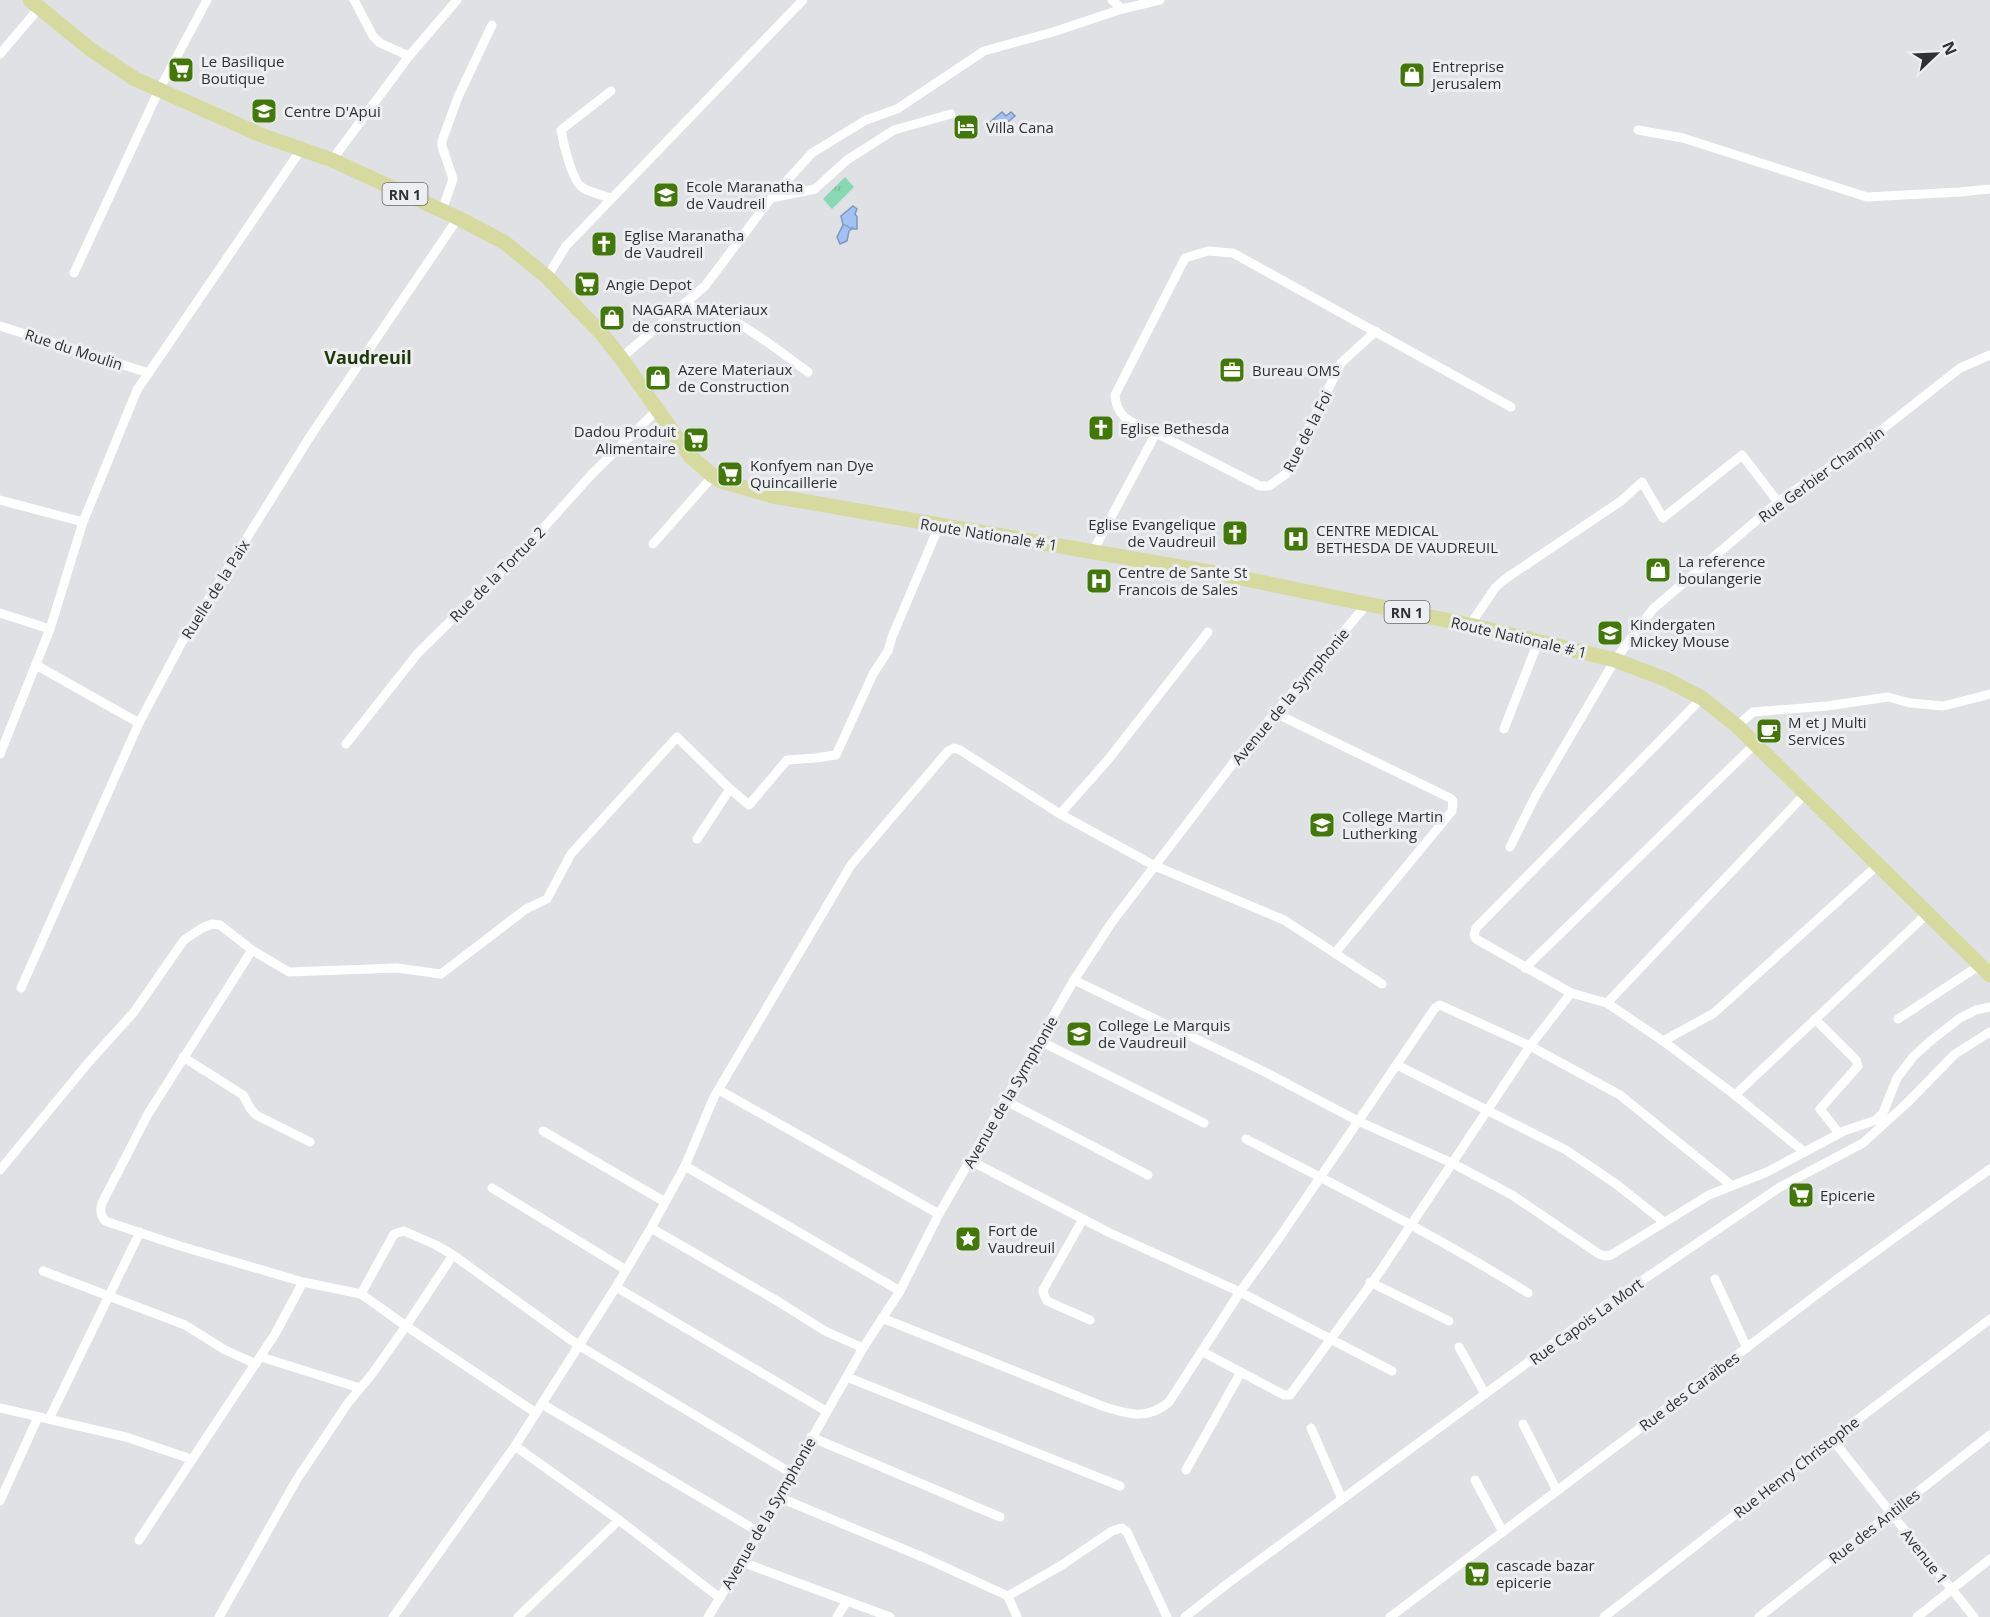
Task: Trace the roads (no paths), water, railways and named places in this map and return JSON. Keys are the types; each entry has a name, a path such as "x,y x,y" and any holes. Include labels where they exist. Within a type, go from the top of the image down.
{"main road":[{"name":"Route Nationale # 1","path":"34,4 99,55 135,79 261,135 332,160 458,218 504,242 547,277 594,326 621,358 656,411 690,456 713,476 739,487 773,496 1244,578 1470,625 1615,660 1665,679 1702,698 1737,726 1985,970"}],"street":[{"path":"74,273 159,90 207,0"},
{"path":"354,0 373,36 380,43 409,56"},
{"path":"332,160 409,56 457,0"},
{"path":"547,277 566,246 803,0"},
{"path":"1112,0 1122,9"},
{"path":"621,358 705,286 771,198 812,153 866,120 897,109 984,51 1053,32 1122,9 1160,0"},
{"path":"0,54 34,4"},
{"path":"442,211 453,180 442,141 458,97 492,25"},
{"path":"611,91 561,130 562,140 577,183 583,188 611,198"},
{"path":"771,198 815,189 847,160 894,130 951,114"},
{"path":"1638,130 1683,138 1867,197 1990,189"},
{"path":"1,749 50,629 82,522 137,390 302,148"},
{"name":"Ruelle de la Paix","path":"21,988 139,723 183,642 311,435 458,218"},
{"path":"1092,553 1156,433 1121,416 1116,406 1115,395 1185,258 1208,251 1233,253 1511,407"},
{"path":"683,306 696,305 713,311 751,331 808,372"},
{"name":"Rue du Moulin","path":"0,326 149,373"},
{"name":"Rue de la Foi","path":"1156,433 1260,486 1269,486 1286,474 1341,363 1376,331"},
{"name":"Rue Gerbier Champin","path":"1510,847 1536,795 1615,660 1653,609 1778,502 1865,443 1960,368 1990,355"},
{"name":"Rue de la Tortue 2","path":"346,744 418,653 530,543 591,475 656,411"},
{"path":"1470,625 1495,588 1505,579 1621,501 1642,482 1663,518 1742,455 1778,502"},
{"path":"652,544 713,476"},
{"path":"0,500 82,522"},
{"path":"0,1170 134,1012 184,940 202,928 212,924 220,925 252,950 289,972 397,968 441,974 526,909 548,899 571,854 677,737 749,805 787,760 816,759 836,755 873,674 888,651 939,526"},
{"name":"Avenue de la Symphonie","path":"708,1617 742,1562 863,1348 900,1291 939,1214 1074,980 1112,922 1234,762 1368,604"},
{"path":"0,613 50,629"},
{"path":"1060,814 1107,761 1208,632"},
{"path":"1504,729 1538,642"},
{"path":"36,664 139,723"},
{"path":"1737,726 1753,712 1827,706 1888,697 1910,703 1943,706 1990,694"},
{"path":"1702,698 1474,932 1476,939 1571,993 1607,1003 1663,1041 1735,1095 1804,1152"},
{"path":"1275,713 1453,801 1452,810 1335,953"},
{"path":"1525,968 1754,745"},
{"path":"393,1617 515,1446 616,1287 685,1166 719,1090 851,865 948,751 954,748 960,750 1060,814 1155,866 1284,920 1382,984"},
{"path":"697,838 730,789"},
{"path":"1607,1003 1806,793"},
{"path":"1663,1041 1714,1013 1879,864"},
{"path":"1735,1095 1928,913"},
{"path":"252,950 148,1114 102,1203 101,1216 105,1221 303,1282 361,1294 536,1413"},
{"path":"1898,1019 1985,970"},
{"path":"1074,980 1265,1072 1358,1122 1452,1163 1512,1195 1605,1256 1611,1255 1709,1195 1767,1172 1839,1133 1876,1120 1883,1113 1897,1078 1913,1057 1960,1018 1976,1010 1990,1007"},
{"path":"1203,1352 1287,1396 1378,1273 1530,1046 1571,993"},
{"path":"882,1318 1126,1414 1153,1413 1160,1410 1169,1402 1240,1292 1435,1008 1440,1005 1530,1046 1620,1095 1731,1185"},
{"path":"1815,1019 1856,1060 1858,1066 1820,1109 1839,1133"},
{"name":"Rue Capois La Mort","path":"1185,1617 1603,1307 1780,1186 1863,1143 1907,1103 1954,1054 1990,1032"},
{"path":"1040,1041 1204,1123"},
{"path":"183,1057 243,1095 256,1114 310,1142"},
{"path":"1396,1065 1566,1150 1664,1222"},
{"path":"719,1090 939,1214"},
{"path":"1006,1101 1148,1175"},
{"path":"543,1131 665,1202"},
{"path":"1246,1138 1411,1225 1528,1293"},
{"path":"971,1161 1110,1233 1240,1292 1392,1371"},
{"path":"685,1166 900,1291"},
{"name":"Rue des Caraïbes","path":"1391,1616 1836,1280 1990,1169"},
{"path":"492,1188 626,1270"},
{"path":"1083,1219 1043,1290 1047,1301 1090,1320"},
{"path":"651,1228 825,1331 863,1348"},
{"path":"361,1294 394,1234 399,1231 409,1233 453,1255 578,1345 791,1473"},
{"path":"49,1419 140,1232"},
{"path":"219,1617 297,1479 348,1403 398,1339 453,1255"},
{"path":"43,1271 185,1325 225,1350 360,1388"},
{"path":"1715,1279 1747,1347"},
{"path":"139,1540 258,1360 303,1282"},
{"path":"1370,1282 1449,1321"},
{"path":"616,1287 826,1411"},
{"name":"Rue Henry Christophe","path":"1604,1617 1990,1319"},
{"path":"1459,1347 1485,1394"},
{"path":"1186,1470 1241,1372"},
{"path":"847,1377 1120,1485"},
{"path":"542,1404 759,1532"},
{"path":"0,1408 126,1437 191,1459"},
{"path":"0,1501 38,1417"},
{"path":"1523,1424 1557,1491"},
{"path":"1311,1428 1342,1499"},
{"name":"Rue des Antilles","path":"1759,1617 1990,1435"},
{"path":"811,1437 1000,1517"},
{"name":"Avenue 1","path":"1832,1439 1974,1617"},
{"path":"515,1446 619,1520 720,1598"},
{"path":"1474,1480 1503,1532"},
{"path":"778,1497 926,1558 1008,1596 1017,1617"},
{"path":"518,1617 619,1520"},
{"path":"1008,1596 1122,1528 1128,1532 1167,1617"},
{"path":"1917,1617 1990,1559"},
{"path":"742,1562 890,1617"},
{"path":"837,1617 847,1601"}],"water":[{"path":"1002,112 1006,116 1011,112 1015,116 997,131 990,122"},
{"path":"853,206 857,209 855,214 857,229 849,231 847,241 840,244 837,237 843,225 841,216"}],"place":[{"name":"Le Basilique Boutique","path":"181,70"},
{"name":"Entreprise Jerusalem","path":"1412,75"},
{"name":"Centre D'Apui","path":"264,111"},
{"name":"Villa Cana","path":"966,127"},
{"name":"Ecole Maranatha de Vaudreil","path":"666,195"},
{"name":"Eglise Maranatha de Vaudreil","path":"604,244"},
{"name":"Angie Depot","path":"587,284"},
{"name":"NAGARA MAteriaux de construction","path":"612,318"},
{"name":"Bureau OMS","path":"1232,370"},
{"name":"Azere Materiaux de Construction","path":"658,378"},
{"name":"Eglise Bethesda","path":"1101,428"},
{"name":"Dadou Produit Alimentaire","path":"696,440"},
{"name":"Konfyem nan Dye Quincaillerie","path":"730,474"},
{"name":"Eglise Evangelique de Vaudreuil","path":"1235,533"},
{"name":"CENTRE MEDICAL BETHESDA DE VAUDREUIL","path":"1296,539"},
{"name":"La reference boulangerie","path":"1658,570"},
{"name":"Centre de Sante St Francois de Sales","path":"1099,581"},
{"name":"Kindergaten Mickey Mouse","path":"1610,633"},
{"name":"M et J Multi Services","path":"1769,731"},
{"name":"College Martin Lutherking","path":"1322,825"},
{"name":"College Le Marquis de Vaudreuil","path":"1079,1034"},
{"name":"Epicerie","path":"1801,1195"},
{"name":"Fort de Vaudreuil","path":"968,1239"},
{"name":"cascade bazar epicerie","path":"1477,1574"}],"district":[{"name":"Vaudreuil","path":"368,357"}]}
